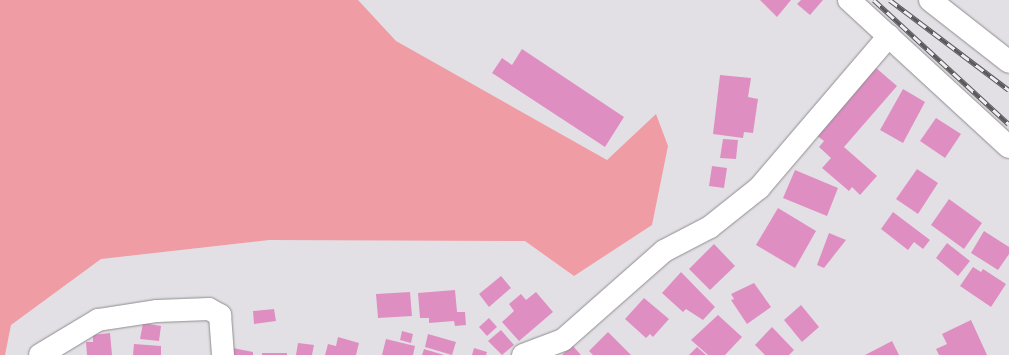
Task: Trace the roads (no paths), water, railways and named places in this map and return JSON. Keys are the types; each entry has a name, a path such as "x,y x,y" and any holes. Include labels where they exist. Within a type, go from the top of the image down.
{"street":[{"path":"849,0 1009,147"},
{"path":"930,0 1009,62"},
{"path":"522,355 563,340 664,251 710,227 759,188 889,36"},
{"path":"40,355 98,320 157,311 209,309 220,315 224,355"}],"railway":[{"path":"874,0 1009,124"},
{"path":"890,0 1009,90"}]}
